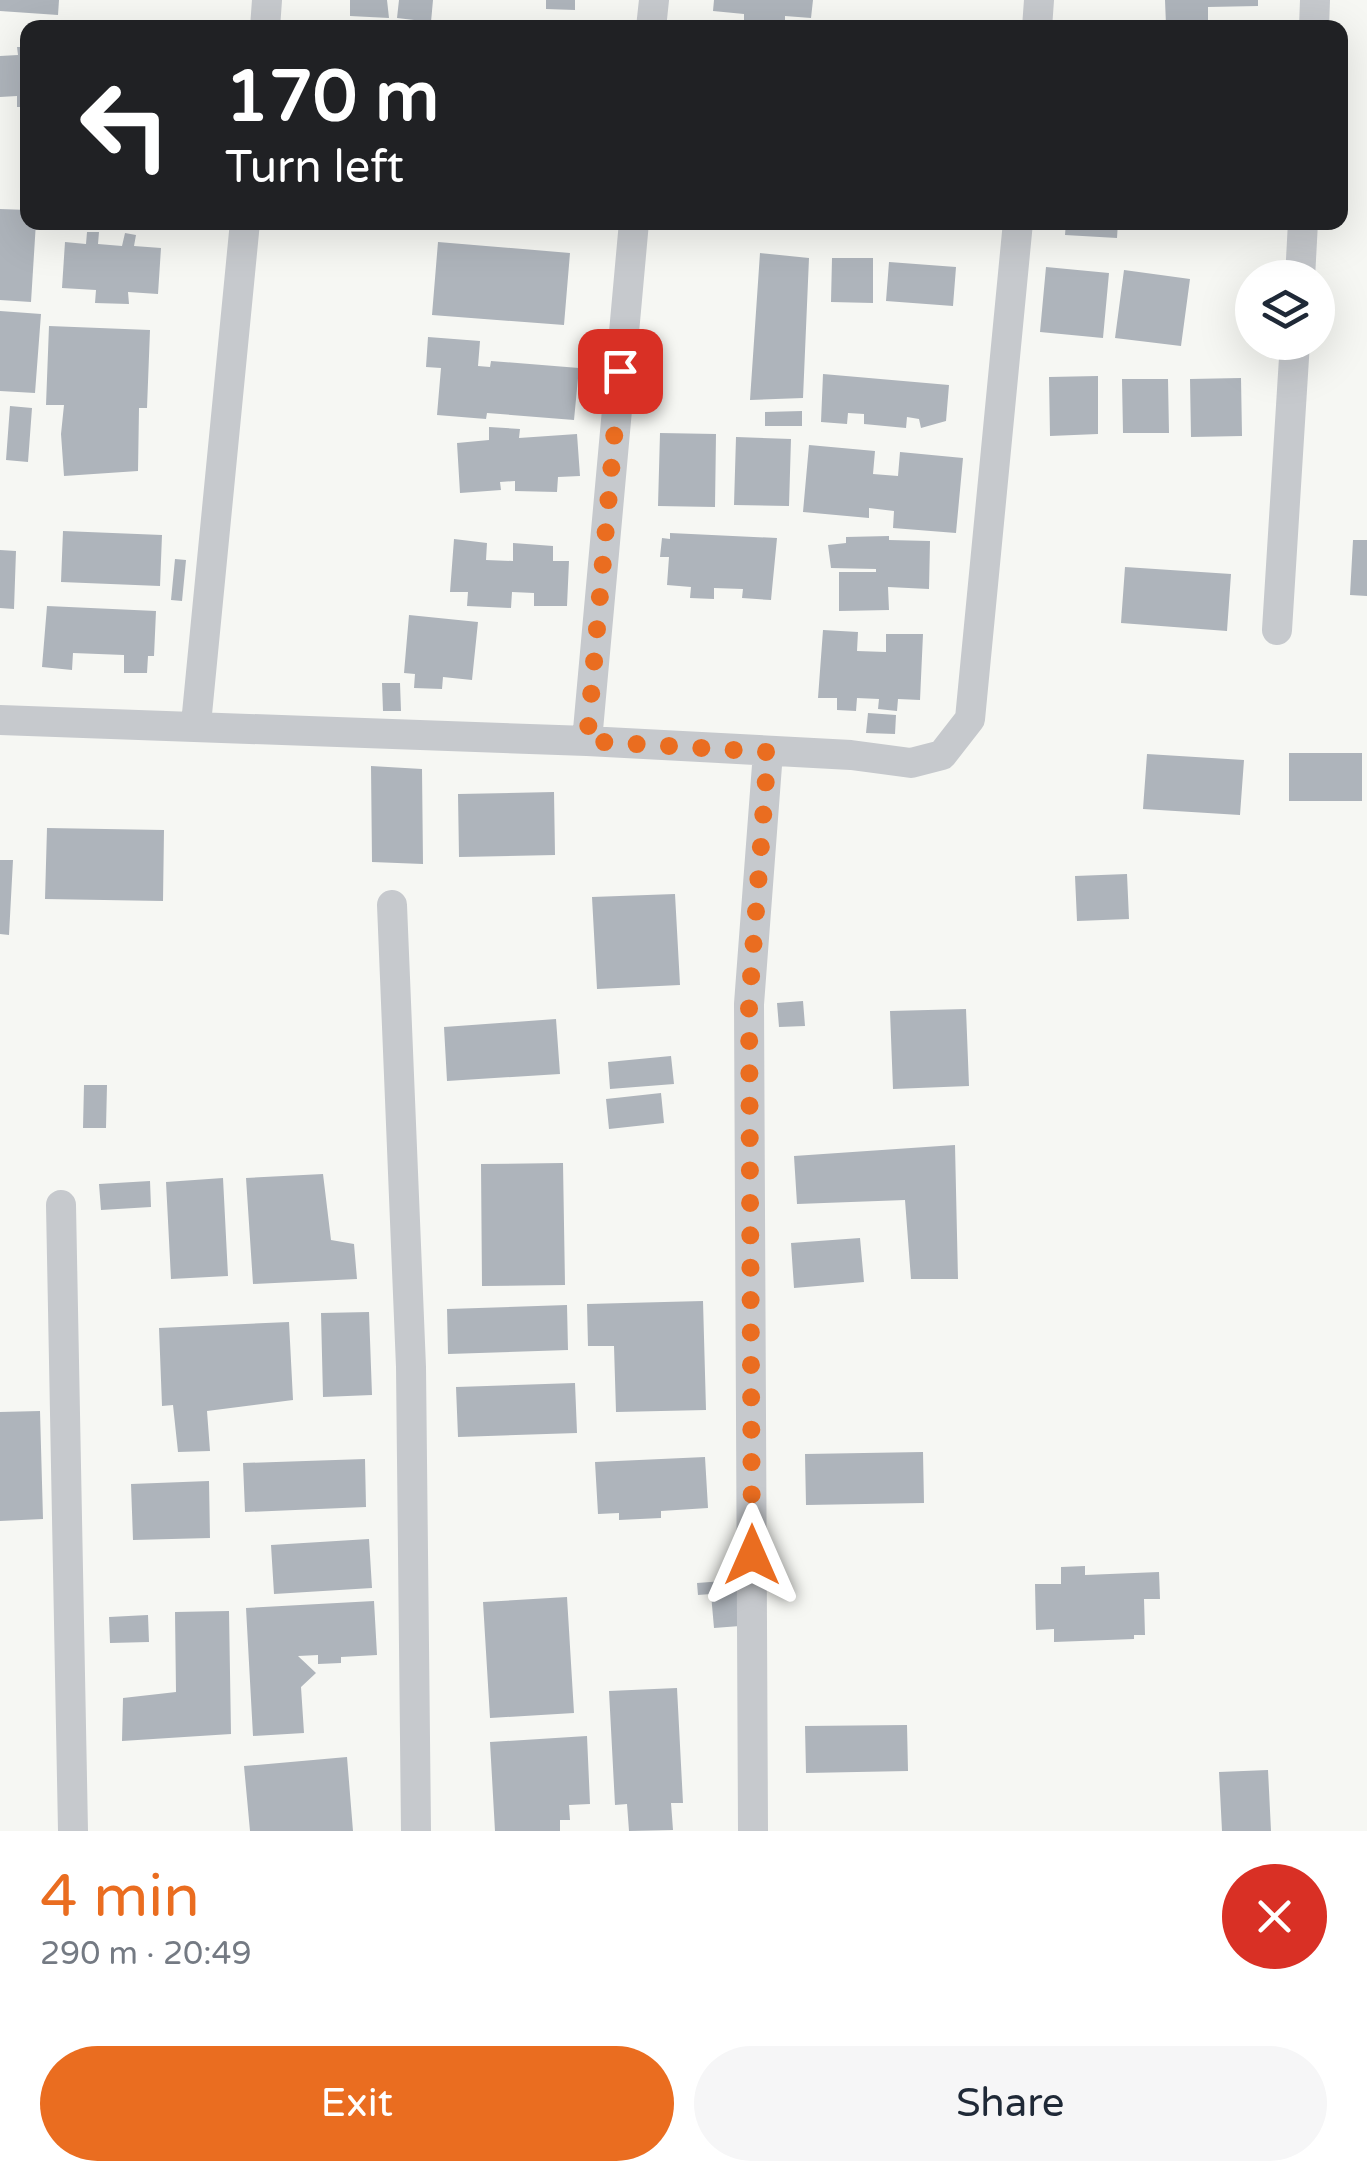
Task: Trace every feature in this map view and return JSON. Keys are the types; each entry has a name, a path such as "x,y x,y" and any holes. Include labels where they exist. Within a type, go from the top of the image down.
{"street":[{"path":"196,724 245,230"},
{"path":"587,741 633,230"},
{"path":"0,720 196,724 587,741 851,755 911,763 942,755 970,719 1017,230"},
{"path":"1301,260 1303,230"},
{"path":"1277,630 1294,360"},
{"path":"753,1831 749,1004 768,752"},
{"path":"392,904 411,1367 416,1831"},
{"path":"61,1205 73,1831"}],"building":[{"path":"0,0 59,0 58,15 0,11"},
{"path":"350,0 387,0 389,18 350,16"},
{"path":"399,0 433,0 431,20 397,18"},
{"path":"546,0 575,0 575,10 546,9"},
{"path":"714,0 813,0 811,18 744,20 744,14 713,11"},
{"path":"1165,0 1258,0 1258,6 1208,7 1208,20 1166,20"},
{"path":"20,47 20,107 17,96 0,97 0,56 18,55"},
{"path":"0,209 20,210 20,230 36,230 31,302 0,300"},
{"path":"1065,230 1118,230 1117,238 1065,235"},
{"path":"87,232 99,232 98,244 122,246 125,233 136,235 134,246 161,248 158,294 128,292 129,304 95,303 96,290 62,288 65,242 86,244"},
{"path":"438,242 570,253 564,325 432,315"},
{"path":"760,253 809,258 803,398 750,400"},
{"path":"832,258 873,258 873,303 831,302"},
{"path":"889,262 956,267 953,306 886,301"},
{"path":"1046,267 1109,273 1103,338 1040,332"},
{"path":"1124,270 1190,279 1181,346 1115,338"},
{"path":"0,311 41,314 35,393 0,391"},
{"path":"49,326 150,330 147,408 139,408 138,471 64,476 64,405 46,405"},
{"path":"428,337 480,341 478,366 490,367 491,361 579,368 574,420 487,413 486,419 437,415 441,368 426,367"},
{"path":"823,374 949,385 946,421 921,428 919,419 907,417 906,428 864,424 864,414 848,413 847,424 821,422"},
{"path":"1098,376 1098,434 1050,436 1049,377"},
{"path":"1241,378 1242,436 1191,437 1190,379"},
{"path":"1122,379 1168,379 1169,433 1123,433"},
{"path":"10,406 32,408 28,462 6,460"},
{"path":"802,411 802,426 765,426 765,412"},
{"path":"489,427 520,429 519,438 577,434 580,476 558,477 557,492 515,491 515,481 500,482 501,490 460,493 457,443 489,440"},
{"path":"660,433 716,434 715,507 658,506"},
{"path":"736,437 791,439 789,506 734,505"},
{"path":"809,445 875,451 873,474 898,476 900,452 963,458 956,533 893,528 894,511 869,508 869,518 803,512"},
{"path":"63,531 162,535 160,586 61,582"},
{"path":"670,533 777,538 771,600 742,598 743,589 714,588 714,599 690,598 691,587 667,585 669,557 660,557 662,538 670,539"},
{"path":"889,536 889,540 930,541 929,589 888,587 889,610 839,611 839,572 876,569 831,568 828,545 846,543 846,537"},
{"path":"454,539 487,543 486,560 513,561 513,543 553,546 553,561 569,561 567,606 534,606 534,593 512,592 511,608 467,606 468,592 450,592"},
{"path":"1353,540 1367,540 1367,596 1350,595"},
{"path":"0,550 16,551 14,609 0,608"},
{"path":"175,559 186,560 182,601 171,600"},
{"path":"1125,567 1231,574 1227,631 1121,623"},
{"path":"47,606 156,611 154,656 148,656 147,673 124,673 124,655 73,653 72,670 42,667"},
{"path":"409,615 478,622 472,680 443,677 442,689 414,688 415,674 404,673"},
{"path":"823,630 858,632 857,651 886,652 886,634 923,634 920,700 898,699 897,711 878,709 879,699 857,698 856,711 837,710 837,698 818,698"},
{"path":"382,683 400,683 401,711 383,711"},
{"path":"868,713 896,715 895,734 866,733"},
{"path":"1289,753 1362,753 1362,801 1289,801"},
{"path":"1147,754 1244,760 1240,815 1143,809"},
{"path":"371,766 422,769 423,864 372,862"},
{"path":"554,792 555,855 459,857 458,794"},
{"path":"47,828 164,830 163,901 45,899"},
{"path":"0,860 13,860 9,935 0,934"},
{"path":"1127,874 1129,919 1077,921 1075,876"},
{"path":"675,894 680,985 597,989 592,897"},
{"path":"803,1001 805,1026 779,1027 777,1003"},
{"path":"966,1009 969,1086 893,1089 890,1011"},
{"path":"556,1019 560,1074 447,1081 444,1027"},
{"path":"671,1056 674,1084 610,1089 608,1062"},
{"path":"84,1085 107,1085 106,1128 83,1128"},
{"path":"661,1093 664,1123 609,1129 606,1099"},
{"path":"955,1145 958,1279 911,1279 905,1200 797,1204 794,1156"},
{"path":"563,1163 565,1285 482,1286 481,1164"},
{"path":"323,1174 331,1240 354,1244 357,1279 253,1284 246,1178"},
{"path":"223,1178 228,1276 171,1279 166,1182"},
{"path":"150,1181 151,1207 101,1210 99,1184"},
{"path":"860,1238 864,1282 794,1288 791,1243"},
{"path":"703,1301 706,1410 616,1412 614,1346 588,1346 587,1304"},
{"path":"567,1305 568,1350 448,1354 447,1309"},
{"path":"369,1312 372,1395 323,1397 321,1313"},
{"path":"289,1322 293,1400 207,1411 210,1451 178,1452 173,1405 162,1406 159,1328"},
{"path":"575,1383 577,1433 458,1437 456,1387"},
{"path":"40,1411 43,1519 0,1521 0,1412"},
{"path":"923,1452 924,1503 806,1505 805,1454"},
{"path":"705,1457 708,1508 661,1511 661,1518 619,1520 619,1513 598,1514 595,1462"},
{"path":"365,1459 366,1507 245,1512 243,1463"},
{"path":"209,1481 210,1538 133,1540 131,1484"},
{"path":"369,1539 372,1588 274,1594 271,1545"},
{"path":"1085,1566 1085,1575 1159,1572 1160,1599 1144,1599 1145,1635 1134,1635 1134,1639 1054,1642 1054,1629 1036,1630 1035,1584 1061,1584 1061,1567"},
{"path":"737,1580 740,1626 714,1628 711,1594 698,1595 697,1583"},
{"path":"567,1597 574,1713 490,1718 483,1602"},
{"path":"374,1601 377,1655 341,1657 341,1663 318,1664 318,1655 298,1656 316,1673 301,1687 304,1733 253,1736 246,1608"},
{"path":"229,1611 231,1734 122,1741 123,1698 176,1692 175,1612"},
{"path":"148,1615 149,1642 110,1643 109,1617"},
{"path":"677,1688 683,1803 671,1803 673,1830 629,1831 627,1804 615,1805 609,1691"},
{"path":"907,1725 908,1771 806,1773 805,1726"},
{"path":"587,1736 590,1804 569,1805 570,1820 560,1820 560,1831 495,1831 490,1742"},
{"path":"347,1757 353,1831 250,1831 244,1766"},
{"path":"1268,1770 1271,1831 1222,1831 1219,1772"}],"route":[{"path":"620,371 587,741 768,752 749,1004 752,1555"}]}
